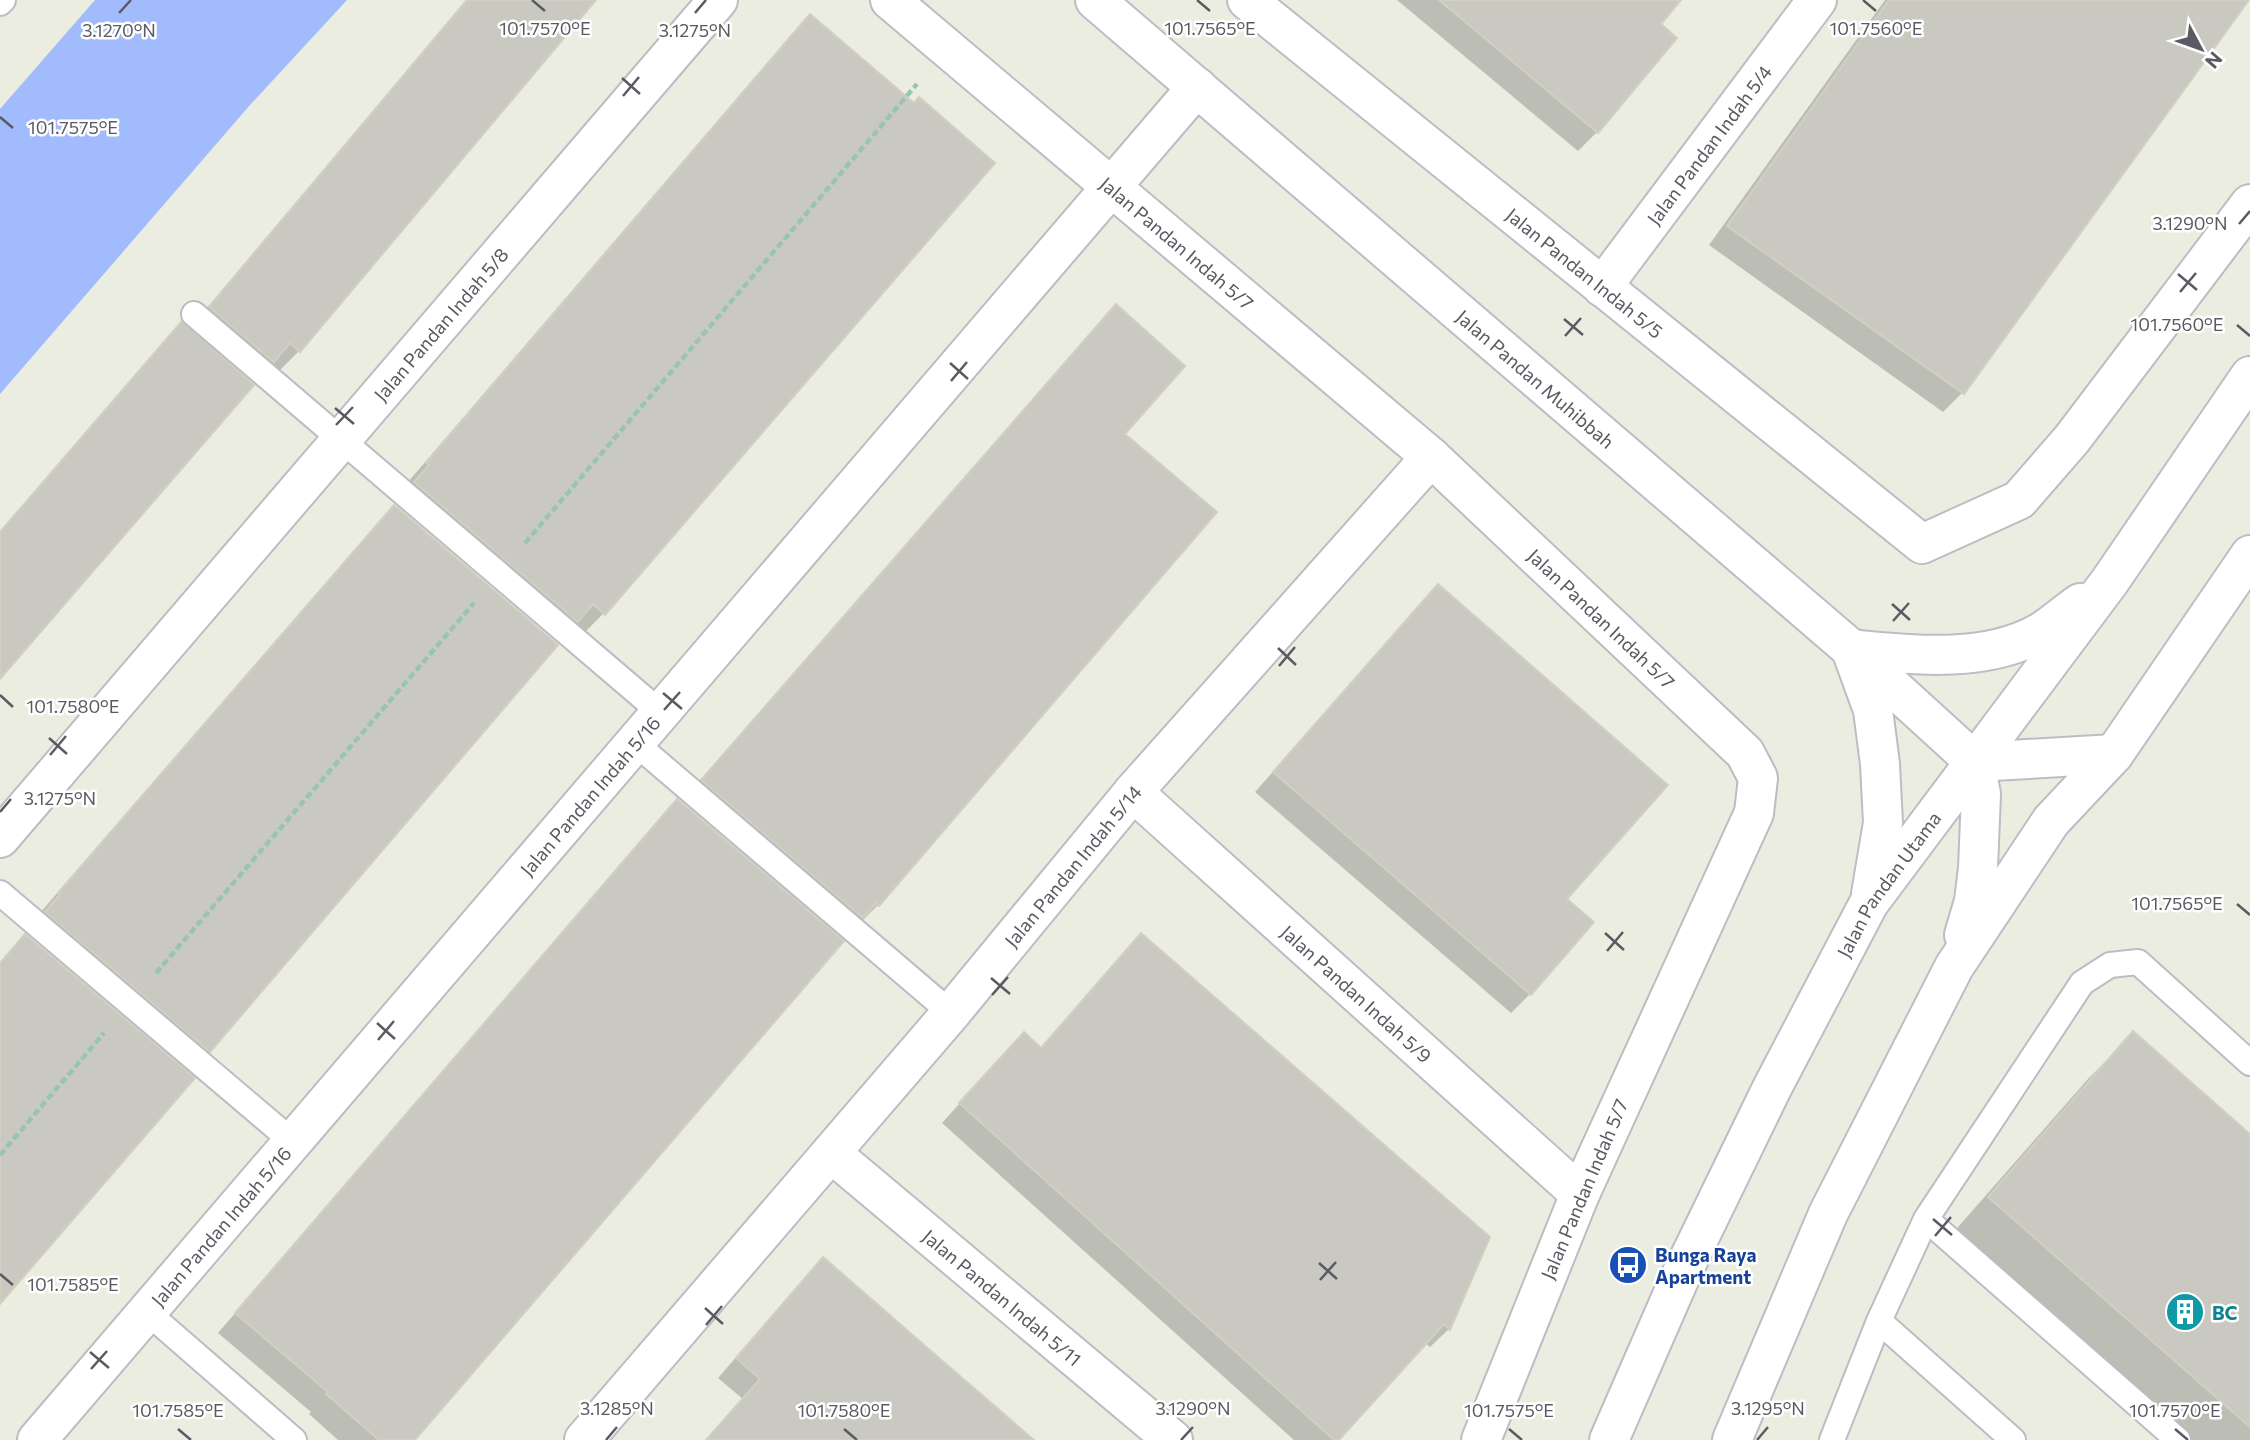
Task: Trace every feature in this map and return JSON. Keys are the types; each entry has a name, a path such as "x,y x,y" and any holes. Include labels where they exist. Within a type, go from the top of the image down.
{"street":[{"name":"Jalan Pandan Indah 5/8","path":"0,838 718,0"},
{"name":"Jalan Pandan Indah 5/7","path":"890,0 1432,457 1745,753 1758,778 1754,813 1580,1194 1481,1440"},
{"name":"Jalan Pandan Muhibbah","path":"1095,0 1851,649 1975,762"},
{"name":"Jalan Pandan Indah 5/5","path":"1247,0 1922,544 2019,500 2072,439 2250,204"},
{"name":"Jalan Pandan Indah 5/4","path":"1602,287 1817,0"},
{"name":"Jalan Pandan Indah 5/16","path":"37,1440 1197,87"},
{"name":"Jalan Pandan Utama","path":"1609,1440 1682,1273 1772,1088 1869,903 2110,581 2250,376"},
{"name":"Jalan Pandan Indah 5/14","path":"584,1440 951,1013 1133,792 1432,457"},
{"path":"1732,1440 1828,1214 1954,967 2051,821 2114,754 2250,555"},
{"path":"1869,903 1883,823 1880,764 1872,710 1851,649 1907,654 1965,654 2003,647 2040,632 2110,581"},
{"path":"1954,967 1974,901 1978,868 1981,794 1975,762 2114,754"},
{"name":"Jalan Pandan Indah 5/9","path":"1133,792 1580,1194"},
{"name":"Jalan Pandan Indah 5/11","path":"831,1153 1173,1440"}],"lane":[{"path":"194,314 660,712"},
{"path":"635,743 951,1013"},
{"path":"0,893 293,1142"},
{"path":"1832,1440 1879,1321 1926,1219 2082,983 2110,965 2138,962 2250,1063"},
{"path":"1926,1219 2178,1440"},
{"path":"147,1312 294,1440"},
{"path":"1879,1321 2012,1440"}],"water":[{"path":"95,0 347,0 250,105 0,394 0,109"}],"building":[{"path":"467,0 596,0 300,352 290,343 274,362 209,307"},
{"path":"1439,0 1681,0 1661,24 1677,38 1598,133"},
{"path":"1889,0 2249,0 1964,394 1727,226"},
{"path":"810,14 914,103 919,97 995,163 605,615 593,604 578,622 414,482 429,465 426,463"},
{"path":"1116,304 1185,366 1125,434 1217,512 879,906 876,903 863,918 701,780"},
{"path":"182,321 254,385 0,679 0,532"},
{"path":"394,505 558,645 210,1052 45,912 60,894 58,893"},
{"path":"1438,584 1668,785 1567,899 1594,922 1531,995 1273,772"},
{"path":"677,799 844,941 415,1440 379,1440 326,1394 328,1392 235,1313"},
{"path":"1141,933 1490,1237 1450,1330 1444,1324 1339,1440 1334,1440 959,1103 1024,1032 1041,1048"},
{"path":"25,934 195,1078 0,1304 0,963"},
{"name":"BC","path":"2133,1031 2250,1134 2250,1427 1988,1197"},
{"path":"823,1257 1034,1440 706,1440 760,1379 736,1358"}],"place":[{"name":"Bunga Raya Apartment","path":"1628,1265"},
{"name":"BC","path":"2185,1312"}]}
